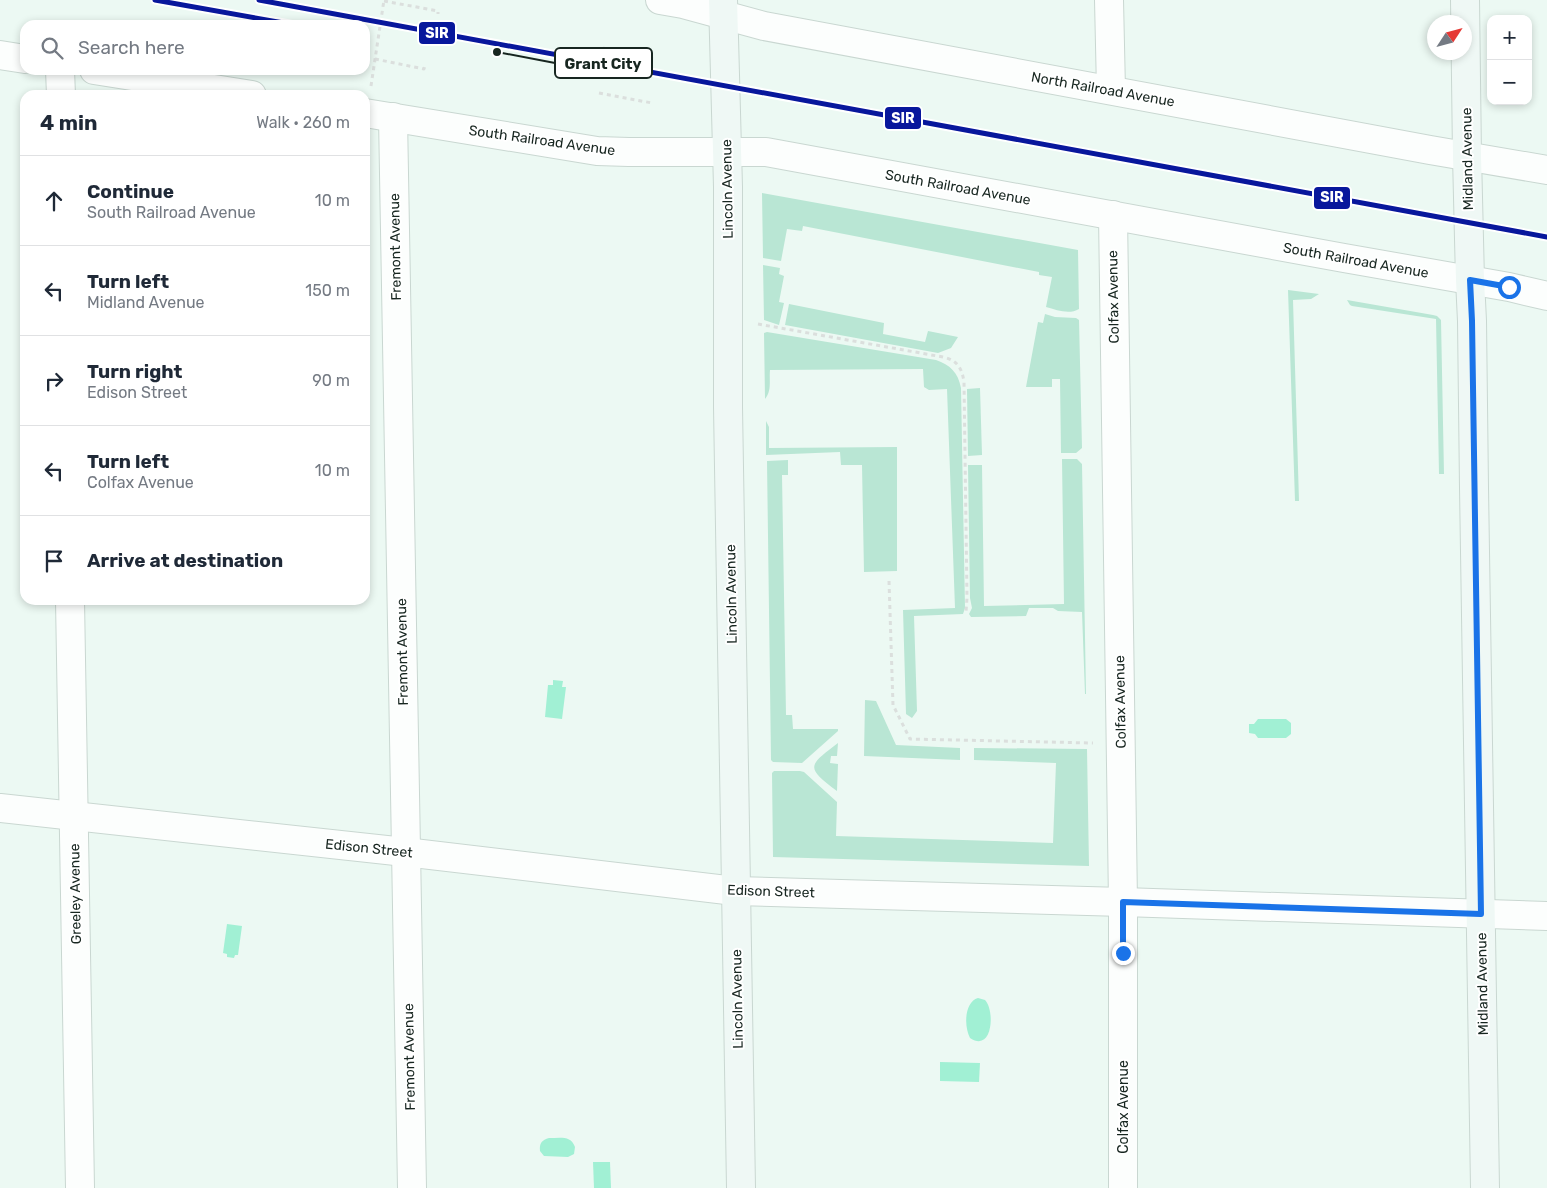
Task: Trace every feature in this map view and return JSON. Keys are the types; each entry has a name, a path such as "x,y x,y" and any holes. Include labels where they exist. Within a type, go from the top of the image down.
{"street":[{"name":"North Railroad Avenue","path":"660,0 683,4 764,26 1547,170"},
{"path":"1109,0 1111,90"},
{"name":"Midland Avenue","path":"1465,0 1472,321 1485,1188"},
{"name":"Lincoln Avenue","path":"723,16 741,1188"},
{"path":"0,55 20,58"},
{"path":"60,75 61,90"},
{"path":"126,75 220,90"},
{"name":"South Railroad Avenue","path":"370,113 597,151 629,152 726,140 766,152 1509,287 1547,296"},
{"name":"Fremont Avenue","path":"393,117 412,1188"},
{"name":"Colfax Avenue","path":"1113,215 1123,902 1123,1188"},
{"name":"Greeley Avenue","path":"70,605 80,1188"},
{"name":"Edison Street","path":"0,808 406,852 736,891 1547,916"}],"path":[{"path":"371,84 384,0 438,11 438,14"},
{"path":"603,48 653,59"},
{"path":"375,59 418,68 424,68 424,65"},
{"path":"599,93 652,103"},
{"path":"758,324 943,357 955,362 960,367 964,382 966,612"},
{"path":"889,580 893,706 910,739 1093,743"}],"shaded area":[{"path":"762,193 1078,250 1079,309 1067,312 1046,307 1052,277 1039,275 1039,272 803,226 802,231 787,229 781,261 763,258"},
{"path":"763,265 780,268 779,274 784,276 779,302 784,303 779,325 764,320"},
{"path":"1288,290 1319,294 1311,299 1293,300 1299,501 1295,501"},
{"path":"1347,300 1433,315 1441,320 1444,474 1439,474 1436,319 1352,306"},
{"path":"789,304 884,323 883,334 925,342 928,331 958,337 951,348 938,353 785,325"},
{"path":"1045,314 1079,320 1082,448 1076,453 1061,453 1060,379 1052,379 1052,387 1026,387 1038,322 1043,323"},
{"path":"764,333 936,360 953,370 960,382 965,608 963,614 914,616 917,711 912,718 906,714 903,610 955,608 947,389 929,390 924,387 923,369 770,370 769,389 765,399"},
{"path":"980,388 982,455 968,456 967,389"},
{"path":"766,421 769,427 769,448 897,447 897,571 864,572 862,465 841,465 840,452 766,455"},
{"path":"1062,459 1077,459 1082,464 1086,694 1082,612 1058,611 1053,608 1029,608 1026,616 971,617 969,614 972,608 970,598 968,465 982,465 984,606 1064,604"},
{"path":"788,460 788,475 782,475 786,715 792,715 793,729 838,729 802,763 773,762 771,760 767,461"},
{"path":"553,680 563,681 562,687 566,687 562,719 545,717 548,685 553,685"},
{"path":"865,700 876,701 896,745 960,748 960,760 864,756"},
{"path":"1258,719 1286,719 1291,723 1291,734 1286,738 1258,738 1255,734 1249,733 1249,724 1254,724"},
{"path":"838,743 837,756 831,756 830,763 838,764 837,791 819,777 814,767 821,757"},
{"path":"974,748 1087,749 1089,866 773,857 772,773 774,771 804,772 837,802 836,836 1053,843 1056,763 974,760"},
{"path":"227,924 242,926 238,955 235,955 234,958 227,957 227,954 223,953"},
{"path":"978,998 985,1000 988,1005 991,1020 987,1035 983,1040 978,1041 970,1038 966,1015 970,1004"},
{"path":"940,1062 980,1063 979,1082 940,1081"},
{"path":"549,1138 568,1139 575,1147 574,1154 568,1157 544,1156 540,1151 540,1146 543,1141"},
{"path":"593,1162 610,1162 611,1188 594,1188"}],"transit line":[{"name":"SIR","path":"155,0 267,20"},
{"name":"SIR","path":"259,0 368,20"},
{"name":"SIR","path":"370,20 1547,237"}],"place":[{"name":"Grant City","path":"497,52"}],"route":[{"path":"1123,953 1123,902 1481,914 1470,280 1509,287"}]}
